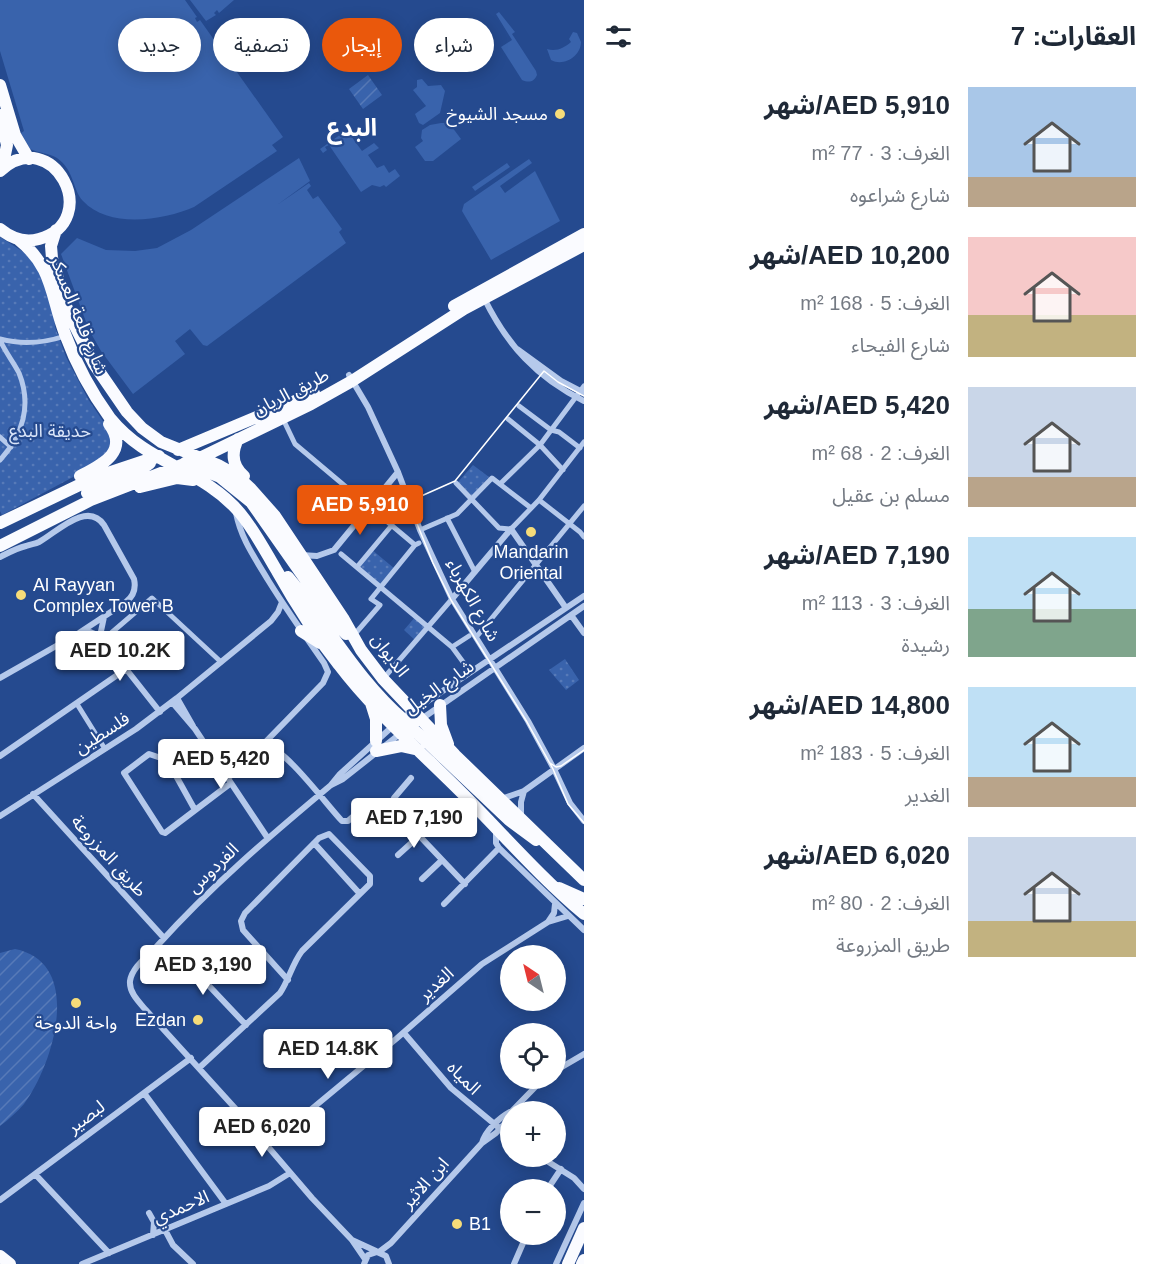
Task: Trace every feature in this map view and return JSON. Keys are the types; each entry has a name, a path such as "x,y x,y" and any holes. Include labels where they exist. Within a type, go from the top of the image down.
{"main road":[{"path":"0,85 15,135 29,159 14,161 1,170"},
{"path":"0,115 7,145 1,170"},
{"name":"شارع قلعة العسكر","path":"29,159 41,160 52,165 67,184 70,195 69,208 64,220 56,230 51,246 52,258 66,306 79,337 94,364 127,412 157,449"},
{"name":"شارع قلعة العسكر","path":"0,229 18,239 34,254 45,270 68,342 96,397 128,437 186,458"},
{"path":"18,239 35,240 56,230"},
{"name":"طريق الريان","path":"350,378 471,296 584,234"},
{"name":"طريق الريان","path":"0,546 74,508 186,458 350,378 484,298 584,245"},
{"path":"68,342 122,421 142,440 157,449"},
{"path":"61,493 73,481 109,459 116,448 115,432 97,407 96,397"},
{"name":"طريق الريان","path":"186,458 238,439 283,412"},
{"path":"238,439 233,454 235,465 255,485 260,497"},
{"path":"0,523 157,449"},
{"path":"0,539 75,499 136,473 146,467 157,449"},
{"name":"الديوان","path":"157,449 236,475 260,497 383,679 420,751 552,885 584,914"},
{"path":"186,458 220,477 251,502 336,623 355,638"},
{"name":"الديوان","path":"186,458 194,476 221,494 253,530 326,647 347,676 371,702 407,722 455,755 584,880"},
{"path":"74,508 90,506 135,488 181,477 191,479 211,492 221,494"},
{"path":"266,552 292,582 348,659 407,722 508,820 522,832 555,852"},
{"path":"301,631 326,647"},
{"path":"371,702 376,719 376,746 401,746 420,751"},
{"path":"440,705 442,729 455,755"},
{"path":"552,885 584,899"},
{"path":"568,1264 584,1228"},
{"path":"0,1256 10,1264"},
{"path":"582,1264 584,1260"}],"street":[{"path":"484,298 524,360 540,374 581,392 584,401"},
{"path":"0,340 35,343 68,342"},
{"path":"0,340 19,374 25,398 22,426 11,447 0,460"},
{"name":"شارع الكهرباء","path":"350,378 368,407 452,599 554,769 570,803 584,821"},
{"path":"500,484 540,445 581,392"},
{"path":"519,406 580,448"},
{"path":"283,412 295,444 417,544 371,599 380,605 355,638"},
{"path":"508,419 540,445 563,470"},
{"path":"0,436 11,447"},
{"path":"383,679 539,500 584,442"},
{"path":"301,555 317,556 334,550 398,472"},
{"path":"420,530 457,514 492,478 531,508"},
{"path":"456,483 499,528 511,530 566,608"},
{"path":"539,500 584,537"},
{"path":"195,810 176,774 164,759 149,754 124,773 162,832 168,832 195,810 229,781 323,683 328,672 243,538 234,506"},
{"path":"478,634 584,506"},
{"path":"0,557 27,545 38,543 56,529 84,516 92,515 100,519 133,576 135,586 129,599 104,617 0,678"},
{"path":"447,518 475,572"},
{"path":"357,567 392,525"},
{"path":"341,554 429,626 452,647 466,666"},
{"name":"شارع الخيل","path":"407,722 490,660 584,596"},
{"path":"102,638 152,598 221,662"},
{"name":"فلسطين","path":"271,621 282,602"},
{"name":"شارع الخيل","path":"407,722 440,705 584,606"},
{"name":"فلسطين","path":"0,816 160,712 271,621 280,616 290,615"},
{"path":"571,615 584,633"},
{"path":"102,638 104,617"},
{"path":"565,620 577,622"},
{"path":"79,633 90,632 102,638 160,712"},
{"path":"452,647 469,636"},
{"path":"0,756 126,669"},
{"path":"175,700 267,837"},
{"path":"77,704 105,749"},
{"name":"الفردوس","path":"190,1058 140,1004 130,985 135,971 215,885 267,837 331,785 340,774 407,722"},
{"name":"الفردوس","path":"331,785 343,779 376,746 407,722"},
{"path":"264,744 277,751 344,822 368,803"},
{"path":"501,799 524,791 584,748"},
{"path":"411,778 392,802 393,808 465,884"},
{"path":"521,819 520,807 524,791"},
{"name":"طريق المزروعة","path":"33,794 164,938"},
{"path":"398,855 449,809"},
{"path":"379,831 397,813"},
{"path":"497,828 496,843 499,848 584,930"},
{"path":"199,1068 280,993 288,980 293,965 302,951 371,882 369,874 331,835 324,835 314,843 245,913 241,921 243,930 288,980"},
{"path":"314,843 360,894"},
{"path":"444,904 499,848"},
{"path":"422,879 441,861"},
{"path":"548,922 554,913 555,904"},
{"name":"الغدير","path":"267,1146 404,1033 482,964 548,922 568,916"},
{"path":"177,952 246,1025"},
{"name":"المياه","path":"404,1033 451,1088 500,1129"},
{"path":"566,1065 584,1054"},
{"path":"190,1058 352,1240 364,1262"},
{"name":"لبصير","path":"0,1200 190,1058"},
{"path":"522,1101 533,1089"},
{"path":"144,1093 226,1204"},
{"path":"497,1127 500,1124"},
{"name":"ابن الاثير","path":"364,1262 372,1252 378,1252 392,1243 482,1143 483,1138 497,1127"},
{"path":"558,1167 584,1182"},
{"path":"554,1179 561,1169"},
{"name":"الاحمدي","path":"82,1264 269,1186 290,1173"},
{"path":"35,1174 109,1253"},
{"path":"574,1178 584,1189"},
{"path":"556,1264 584,1203"},
{"path":"149,1213 154,1222 165,1230 173,1245 193,1264"},
{"path":"153,1235 154,1222"},
{"path":"352,1240 378,1252 388,1261"},
{"name":"ابن الاثير","path":"388,1261 392,1243"},
{"path":"514,1264 522,1245"}],"green space":[{"path":"0,0 185,0 197,17 118,18 118,72 201,72 201,21 213,38 213,72 237,72 283,137 272,145 277,151 194,207 153,218 122,219 107,216 94,210 83,201 63,163 54,156 30,149 21,133 24,131 0,51"},
{"path":"190,0 234,0 219,13 217,10 214,13 216,15 206,21"},
{"path":"499,12 515,32 512,34 536,71 536,77 529,82 522,80 501,47 512,40 496,14"},
{"path":"573,32 577,33 581,42 575,56 561,62 551,60 547,49 557,50 566,46 571,42 569,39"},
{"path":"368,75 382,95 363,109 349,89"},
{"path":"422,79 428,86 441,85 445,91 440,113 423,125 419,123 415,114 426,106 413,90 417,87 417,80"},
{"path":"449,123 461,139 433,161 425,161 415,147 423,141 422,130 430,125"},
{"path":"344,132 348,137 351,136 362,151 374,143 379,148 368,155 377,168 384,165 389,173 395,169 400,176 386,187 372,185 361,192 329,145 325,147 327,150 323,153 320,149"},
{"path":"299,158 310,181 277,205 309,183 311,186 307,190 313,199 318,196 342,229 339,232 346,243 207,346 203,345 190,329 175,341 185,354 133,394 101,351 89,330 61,254 77,238 106,250 135,251 157,248 191,230"},
{"path":"529,159 532,163 500,186 505,193 535,171 560,221 491,260 462,211 464,204"},
{"path":"507,163 510,167 475,191 472,187"},
{"name":"حديقة البدع","path":"0,237 25,253 42,274 54,312 55,327 66,357 88,399 113,436 105,460 2,515 0,511"},
{"path":"473,465 489,477 472,496 458,482"},
{"path":"371,549 395,569 381,586 357,567"},
{"path":"416,616 429,626 416,641 404,630"},
{"path":"565,659 579,680 566,690 549,670"},
{"path":"15,949 37,958 50,974 56,994 57,1017 45,1065 35,1087 24,1104 0,1126 0,953"}],"tram line":[{"path":"584,396 558,382 544,371 455,481 410,501 409,504 451,600 527,722 553,769 568,804 584,823"},
{"path":"550,763 556,767 561,766 584,750"}],"place":[{"name":"مسجد الشيوخ","path":"560,114"},
{"name":"Mandarin Oriental","path":"531,532"},
{"name":"Al Rayyan Complex Tower B","path":"21,595"},
{"name":"واحة الدوحة","path":"76,1003"},
{"name":"Ezdan","path":"198,1020"},
{"name":"B1","path":"457,1224"}],"district":[{"name":"البدع","path":"352,128"}]}
